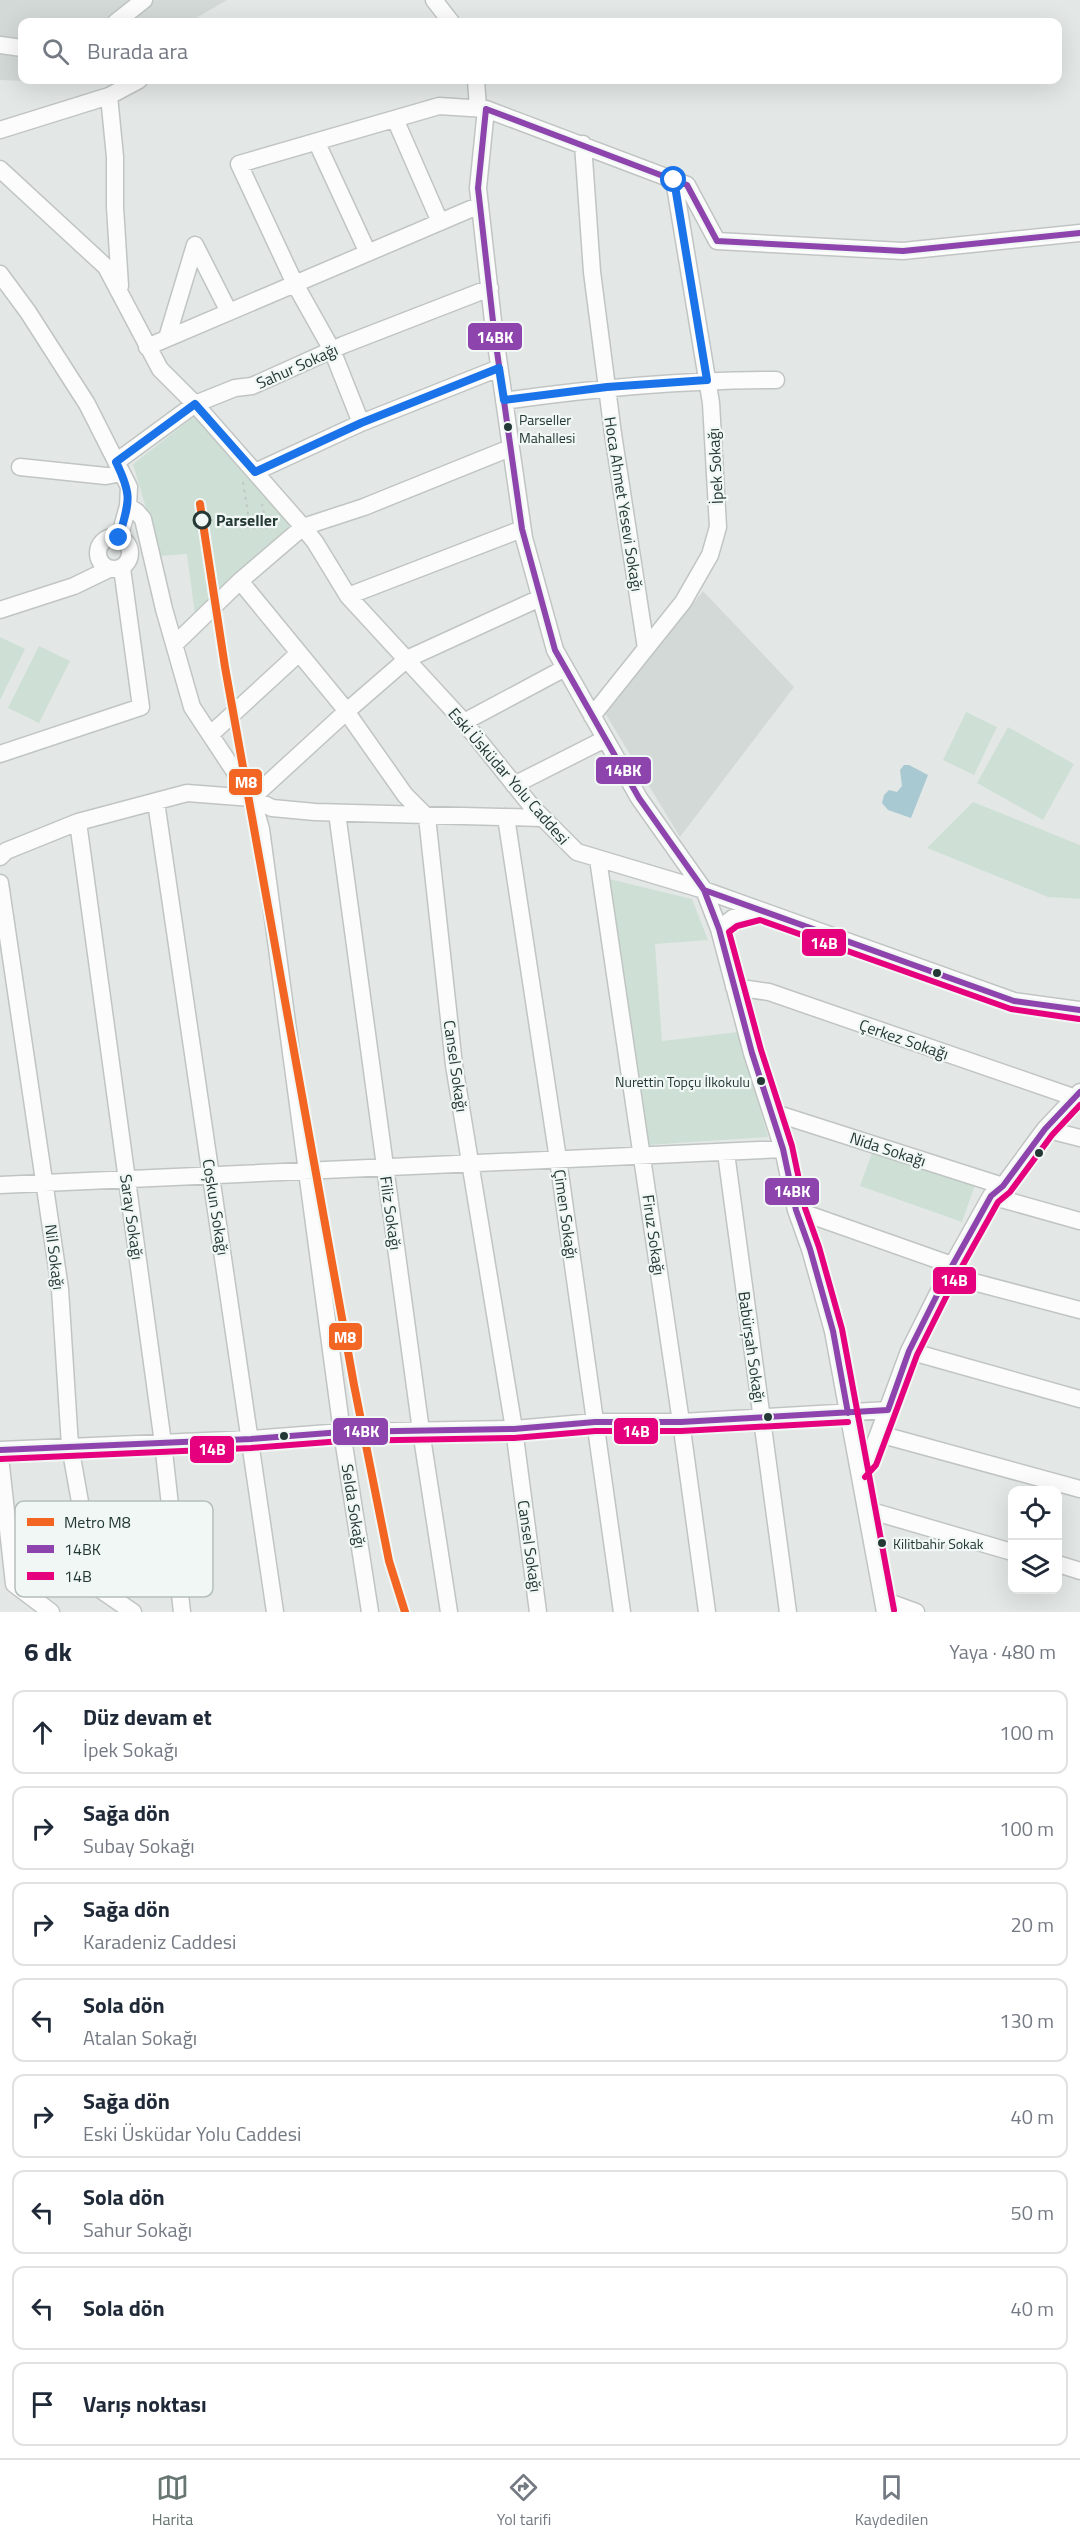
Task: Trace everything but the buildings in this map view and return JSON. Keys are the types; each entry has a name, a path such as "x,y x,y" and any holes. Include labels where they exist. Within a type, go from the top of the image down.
{"street":[{"path":"121,18 144,0"},
{"path":"434,0 448,18"},
{"path":"0,45 18,47"},
{"path":"0,130 109,96 132,84"},
{"path":"477,84 482,108 478,188 489,288 522,529 540,598 555,650 639,798 704,890 719,929 752,1053 783,1149 796,1210 810,1249 832,1331 868,1510 884,1606 916,1612"},
{"path":"109,96 115,157 115,207 120,291"},
{"path":"361,423 332,350 295,284 239,164 439,106 482,108 583,144 687,185 717,241 903,251 1080,233"},
{"path":"395,119 440,222"},
{"path":"317,143 368,253"},
{"name":"Hoca Ahmet Yesevi Sokağı","path":"583,144 592,272 646,648"},
{"name":"Eski Üsküdar Yolu Caddesi","path":"0,169 99,258 112,275 160,369 195,404 248,474 303,527 315,542 348,596 464,722 542,818 577,852 704,890 1014,1001 1080,1010"},
{"name":"İpek Sokağı","path":"592,716 688,592 710,555 718,527 711,403 674,180"},
{"path":"147,347 480,205"},
{"path":"167,338 195,245 229,312"},
{"path":"0,274 28,312 87,404 129,487 128,507 119,538"},
{"name":"Sahur Sokağı","path":"119,467 195,404 235,388 252,386 332,350 489,288"},
{"path":"248,474 361,423 499,368"},
{"path":"504,400 607,387 707,380 776,380"},
{"path":"175,644 240,580 303,527 364,507 510,448"},
{"path":"20,467 97,475 119,467"},
{"name":"Selda Sokağı","path":"128,507 143,519 192,707 252,798 261,829 342,1432 370,1612"},
{"path":"348,596 522,529"},
{"path":"0,610 74,586 115,569 130,559 129,546 119,538 107,538 99,548 99,561 115,569"},
{"path":"0,754 141,708 115,569"},
{"path":"240,580 346,711 405,795 427,817"},
{"path":"252,798 346,711 407,659 540,598"},
{"path":"211,734 299,653"},
{"path":"464,722 565,668"},
{"path":"514,785 605,739"},
{"path":"0,857 6,851 78,822 187,793 252,798 272,808 337,813 427,817 542,818"},
{"name":"Coşkun Sokağı","path":"156,802 275,1612"},
{"name":"Filiz Sokağı","path":"337,813 449,1612"},
{"name":"Cansel Sokağı","path":"427,817 454,1065 514,1429 538,1612"},
{"name":"Çimen Sokağı","path":"506,817 558,1159 622,1612"},
{"name":"Saray Sokağı","path":"78,822 170,1501"},
{"path":"656,877 676,852"},
{"name":"Firuz Sokağı","path":"598,859 707,1612"},
{"name":"Nil Sokağı","path":"0,883 60,1289 70,1446 80,1501"},
{"path":"719,929 733,918 760,911"},
{"name":"Çerkez Sokağı","path":"734,987 769,992 1077,1095"},
{"path":"859,1471 868,1462 909,1351 950,1270 997,1191 1045,1129 1077,1095"},
{"name":"Nida Sokağı","path":"772,1112 1080,1221"},
{"path":"1045,1129 1080,1138"},
{"path":"0,1185 783,1149"},
{"name":"Babürşah Sokağı","path":"726,1153 788,1612"},
{"path":"796,1210 950,1270 1080,1310"},
{"path":"909,1351 1080,1399"},
{"path":"0,1449 251,1439 342,1432 514,1429 595,1422 681,1422 888,1410"},
{"path":"879,1434 1080,1489"},
{"path":"0,1457 15,1585"},
{"path":"868,1510 1008,1551"},
{"path":"1062,1565 1080,1571"},
{"path":"31,1597 51,1612"},
{"name":"Nil Sokağı","path":"111,1597 133,1612"},
{"name":"Saray Sokağı","path":"180,1597 182,1612"}],"path":[{"path":"248,474 249,520"},
{"path":"237,527 267,528 248,474"}],"shaded area":[{"path":"0,0 227,0 196,18 18,18 18,81 0,80"},
{"path":"703,591 794,687 680,837 605,713"}],"green space":[{"path":"196,415 294,522 195,615 187,554 160,556 133,464"},
{"path":"0,637 25,649 0,700"},
{"path":"39,646 70,661 39,723 8,708"},
{"path":"966,712 997,727 974,775 943,760"},
{"path":"1008,727 1074,764 1043,820 977,783"},
{"path":"973,802 1080,845 1080,899 1048,897 927,848"},
{"path":"605,878 692,899 708,940 655,944 662,1041 738,1032 768,1137 648,1145"},
{"path":"873,1150 975,1185 962,1222 860,1186"}],"water":[{"path":"904,765 909,765 928,775 911,818 888,810 882,803 884,795 889,790 897,792 902,786 900,770"}],"metro line":[{"name":"M8","path":"200,504 225,667 354,1385 389,1561 405,1612"}],"transit line":[{"name":"14BK","path":"486,109 478,188 494,330 522,529 555,650 639,798 704,890 719,929 752,1053 783,1149 796,1210 810,1249 833,1331 848,1413"},
{"name":"14BK","path":"486,109 687,185 717,241 903,251 1080,233"},
{"name":"14BK","path":"704,890 1014,1001 1080,1010"},
{"name":"14B","path":"894,1610 842,1329 819,1247 805,1208 792,1146 761,1050 729,932 737,926 760,920 1011,1009 1079,1019"},
{"name":"14BK","path":"0,1450 251,1439 342,1432 514,1429 595,1422 681,1422 888,1410 909,1351 947,1275 991,1196 1003,1186 1045,1129 1080,1092"},
{"name":"14B","path":"865,1477 876,1465 917,1355 955,1279 998,1202 1010,1192 1052,1135 1080,1105"},
{"name":"14B","path":"0,1459 251,1448 342,1441 514,1438 595,1431 681,1431 848,1422"}],"place":[{"name":"Parseller Mahallesi","path":"508,427"},
{"name":"Parseller","path":"202,520"},
{"name":"Nurettin Topçu İlkokulu","path":"761,1081"},
{"name":"Kilitbahir Sokak","path":"882,1543"}],"route":[{"path":"119,538 128,507 129,487 116,462 195,404 255,472 361,423 499,368 504,400 607,387 707,380 674,180"}]}
